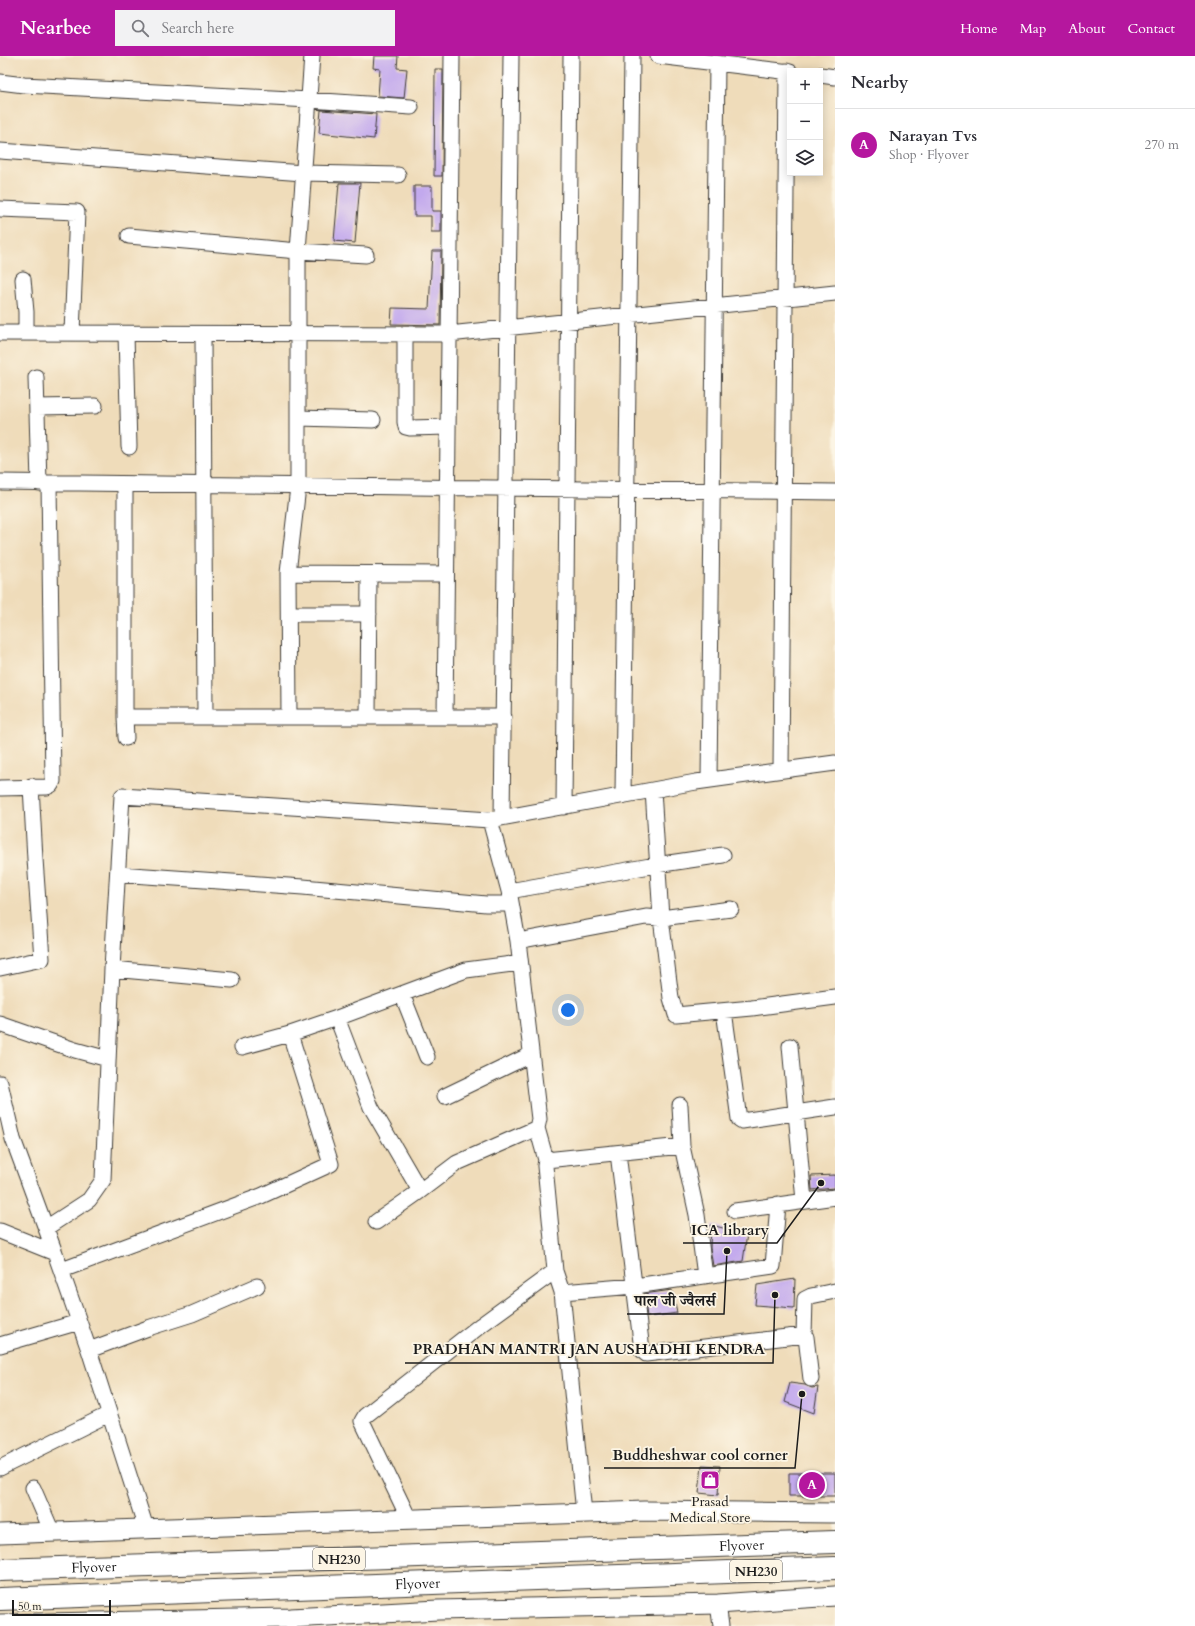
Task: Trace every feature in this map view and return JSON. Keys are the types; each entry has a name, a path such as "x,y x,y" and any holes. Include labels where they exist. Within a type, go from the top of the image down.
{"highway":[{"name":"Flyover","path":"0,1570 835,1542"},
{"name":"Flyover","path":"0,1599 835,1568"}],"street":[{"path":"289,717 288,573 298,487 298,250 312,56"},
{"path":"444,717 452,56"},
{"path":"511,56 504,717 496,819 518,941 538,1119 537,1128 546,1160 544,1166 555,1271 562,1292 584,1513"},
{"path":"564,806 571,56"},
{"path":"623,795 632,56"},
{"path":"658,56 787,72"},
{"path":"710,780 716,63"},
{"path":"823,75 835,77"},
{"path":"0,82 24,85 309,100 410,107"},
{"path":"781,770 785,298 788,104"},
{"path":"0,151 303,173 398,175"},
{"path":"0,209 77,212 72,333"},
{"path":"129,236 366,255"},
{"path":"23,279 26,333"},
{"path":"0,333 449,334 835,293"},
{"path":"126,334 129,447"},
{"path":"203,334 205,717"},
{"path":"405,334 406,427 448,427"},
{"path":"0,788 31,786 47,787 51,785 53,781 44,483 36,407 36,377"},
{"path":"36,407 95,406"},
{"path":"298,418 373,420"},
{"path":"0,482 204,484 298,487 447,487 835,492"},
{"path":"125,484 126,738"},
{"path":"288,573 446,574"},
{"path":"368,717 369,574"},
{"path":"289,614 369,614"},
{"path":"125,717 504,717"},
{"path":"46,1228 89,1200 103,1180 112,969 122,796 496,819 710,780 835,763"},
{"path":"0,968 42,959 34,859 31,786"},
{"path":"653,790 656,865 661,918 671,998 676,1016 835,997"},
{"path":"118,874 303,887 486,904 510,897 656,865 723,855"},
{"path":"518,941 646,917 661,918 731,909"},
{"path":"242,1047 290,1034 337,1018 466,970 520,962"},
{"path":"112,969 232,980"},
{"path":"402,994 427,1057"},
{"path":"724,1011 739,1119 742,1121 835,1107"},
{"path":"337,1018 371,1107 420,1191"},
{"path":"0,1024 75,1050 108,1058"},
{"path":"62,1270 261,1196 331,1164 290,1034"},
{"path":"790,1046 804,1201"},
{"path":"445,1096 530,1055"},
{"path":"0,1083 13,1139 62,1270 146,1528"},
{"path":"680,1105 682,1146 697,1215 704,1276"},
{"path":"376,1222 457,1163 537,1128"},
{"path":"546,1160 682,1146"},
{"path":"618,1153 642,1350 646,1354 804,1335"},
{"path":"736,1210 835,1197"},
{"path":"562,1292 635,1286 773,1266 778,1204"},
{"path":"0,1231 55,1253"},
{"path":"409,1519 362,1421 365,1416 481,1325 555,1271"},
{"path":"88,1350 192,1314 257,1286"},
{"path":"812,1379 806,1337 804,1335 805,1299 811,1296 835,1291"},
{"path":"0,1345 79,1322"},
{"path":"0,1468 109,1414"},
{"path":"33,1488 52,1532"},
{"path":"0,1534 644,1511 835,1513"},
{"path":"0,1624 189,1623 438,1610 718,1604 835,1596"},
{"path":"718,1604 720,1626"}],"building":[{"path":"374,56 398,56 397,68 407,69 404,98 378,96 380,69 373,68"},
{"path":"435,69 443,69 442,176 434,176"},
{"path":"321,110 376,114 374,139 319,133"},
{"path":"339,183 360,183 355,243 334,241"},
{"path":"414,186 432,186 432,211 441,211 441,232 431,232 431,216 414,216"},
{"path":"432,251 441,251 440,325 391,324 392,308 429,309"},
{"path":"835,1175 835,1188 812,1190 811,1176"},
{"path":"711,1225 747,1234 743,1261 713,1266 710,1248"},
{"path":"795,1279 794,1308 755,1305 757,1285"},
{"path":"672,1290 677,1313 647,1317 644,1294"},
{"path":"790,1383 805,1385 812,1388 818,1387 814,1413 785,1402"},
{"name":"Prasad Medical Store","path":"702,1465 720,1466 718,1495 699,1493"},
{"path":"789,1473 835,1473 835,1496 789,1496"}],"place":[{"name":"ICA library","path":"821,1183"},
{"name":"पाल जी ज्वैलर्स","path":"727,1251"},
{"name":"PRADHAN MANTRI JAN AUSHADHI KENDRA","path":"775,1295"},
{"name":"Buddheshwar cool corner","path":"802,1394"},
{"name":"Prasad Medical Store","path":"710,1480"},
{"name":"Narayan Tvs","path":"812,1485"}]}
